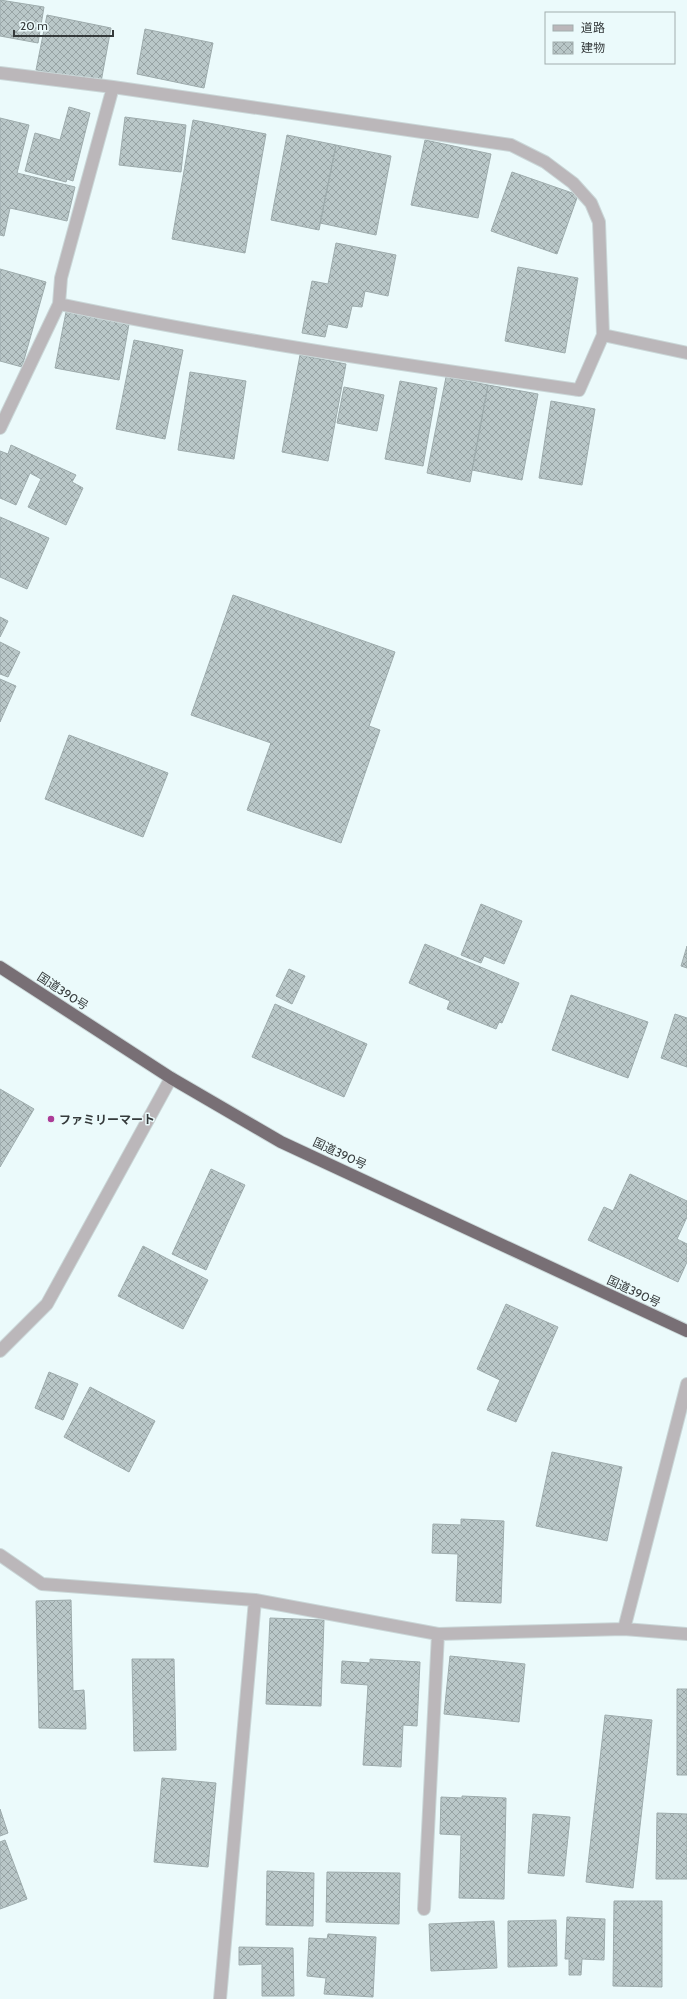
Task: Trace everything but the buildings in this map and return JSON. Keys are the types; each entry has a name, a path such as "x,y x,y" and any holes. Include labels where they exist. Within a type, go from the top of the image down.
{"highway":[{"name":"国道390号","path":"0,967 171,1078 281,1142 687,1331"}],"street":[{"path":"0,73 112,87 511,145 545,162 573,182 591,202 598,222 603,335 579,390 399,364 111,315 59,304"},
{"path":"0,428 59,304 61,278 112,87"},
{"path":"603,335 687,353"},
{"path":"0,1351 47,1304 171,1078"},
{"path":"624,1629 687,1384"},
{"path":"0,1555 42,1584 254,1600 438,1634 624,1629 687,1634"},
{"path":"220,1999 254,1600"},
{"path":"424,1910 438,1634"}],"place":[{"name":"ファミリーマート","path":"51,1119"}]}
